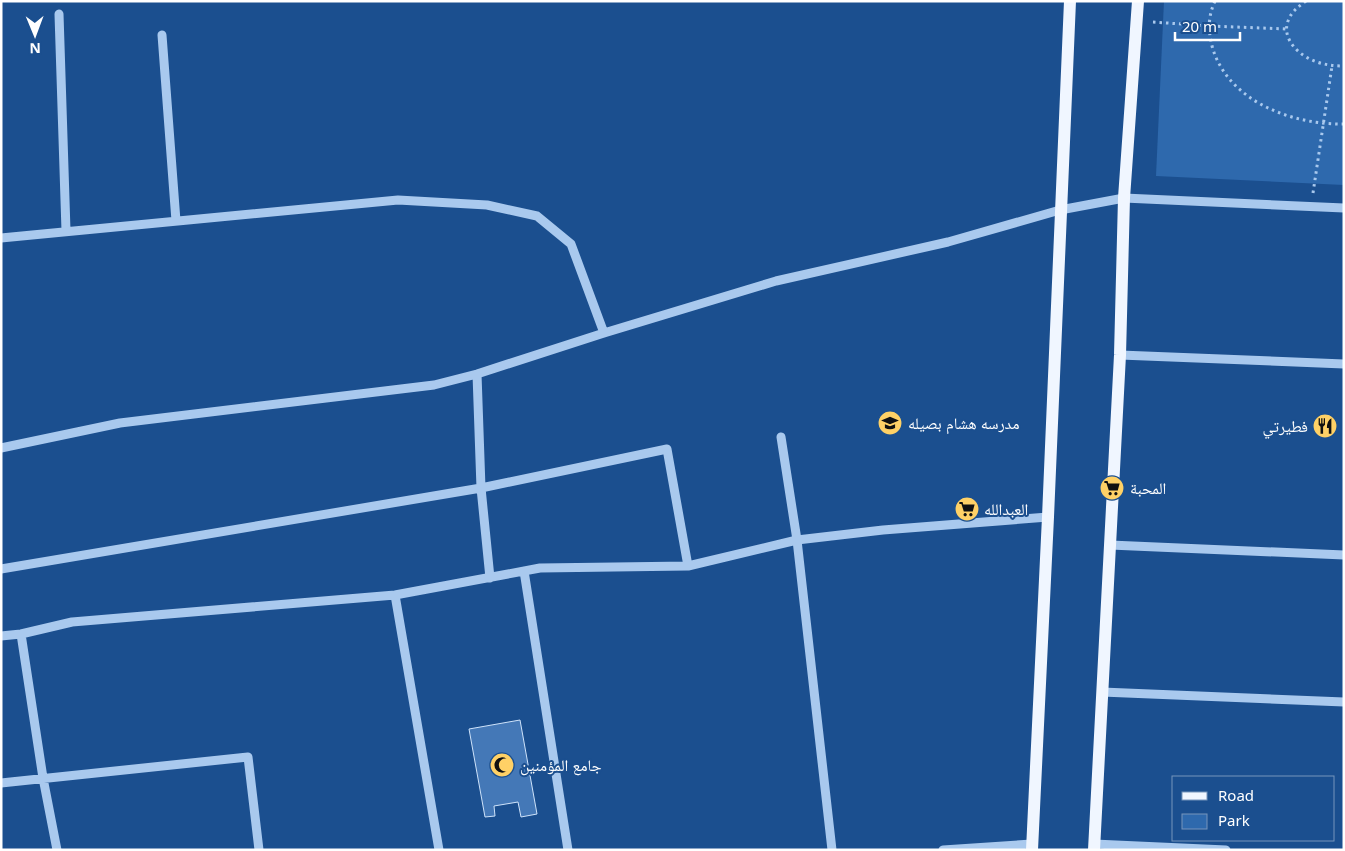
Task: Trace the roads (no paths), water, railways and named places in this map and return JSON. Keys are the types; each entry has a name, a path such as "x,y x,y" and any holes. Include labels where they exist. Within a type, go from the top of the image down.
{"main road":[{"path":"1032,847 1070,1"},
{"path":"1094,847 1120,355 1124,198 1138,1"}],"street":[{"path":"59,14 66,231"},
{"path":"162,35 176,221"},
{"path":"1,448 120,423 434,385 477,374 776,281 948,242 1060,210 1124,198 1344,208"},
{"path":"1,238 398,200 487,205 536,216 571,244 604,333"},
{"path":"1120,355 1344,364"},
{"path":"477,374 482,488 490,578"},
{"path":"781,437 797,540 832,850"},
{"path":"1,569 482,488 667,449 688,566"},
{"path":"1,636 21,634 72,622 395,595 540,568 688,566 797,540 883,530 1048,517"},
{"path":"1110,545 1344,555"},
{"path":"524,571 568,850"},
{"path":"395,595 439,850"},
{"path":"21,634 57,850"},
{"path":"1102,692 1344,702"},
{"path":"1,783 248,757 259,850"},
{"path":"943,850 1032,847"},
{"path":"1094,847 1226,850"}],"place":[{"name":"مدرسه هشام بصيله","path":"890,423"},
{"name":"فطيرتي","path":"1325,426"},
{"name":"المحبة","path":"1112,488"},
{"name":"العبدالله","path":"967,509"},
{"name":"جامع المؤمنين","path":"502,765"}]}
